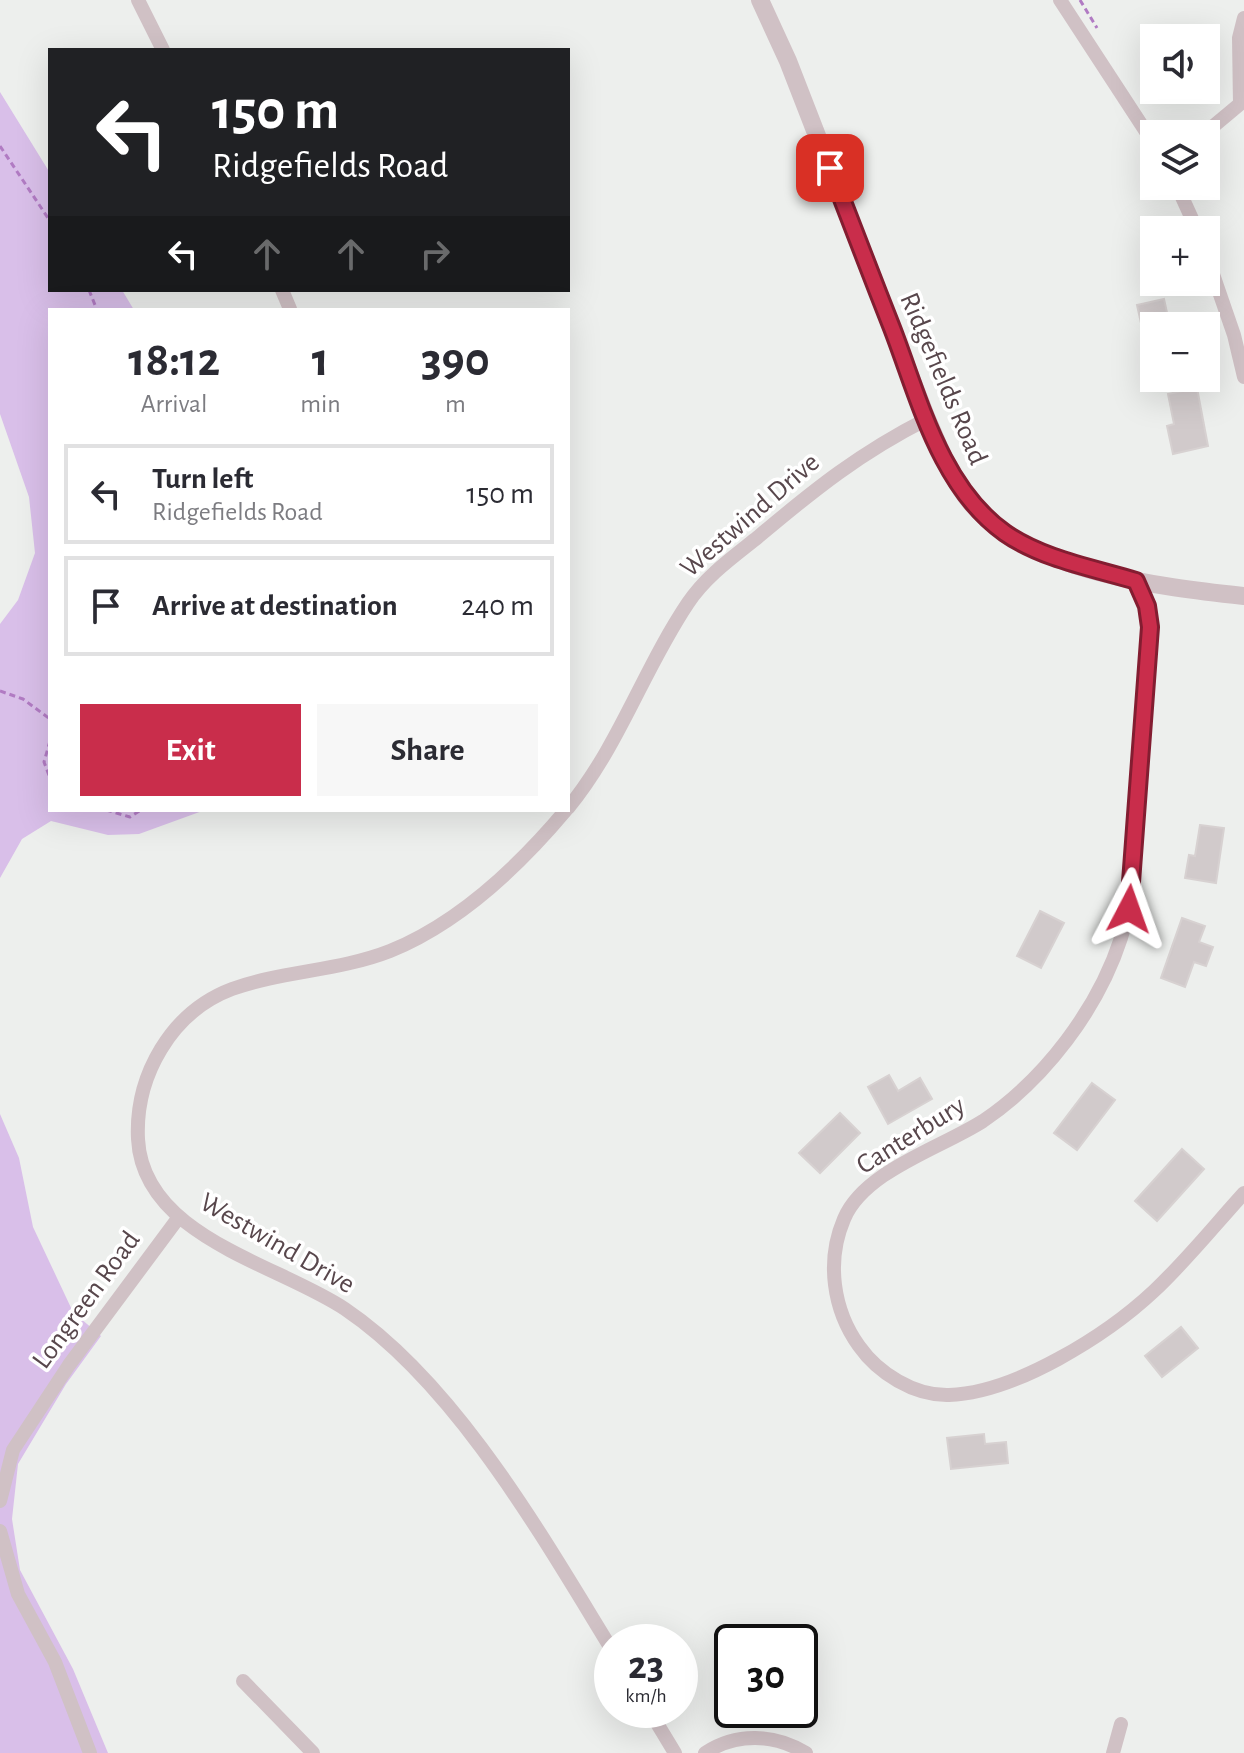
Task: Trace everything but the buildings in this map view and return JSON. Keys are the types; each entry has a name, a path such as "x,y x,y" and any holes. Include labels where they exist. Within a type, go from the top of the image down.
{"street":[{"path":"138,0 162,48"},
{"name":"Ridgefields Road","path":"760,0 788,61 927,419 948,467 972,504 1006,534 1053,555 1136,581 1244,596"},
{"path":"1060,0 1140,123"},
{"path":"1220,121 1240,104 1239,38 1244,18"},
{"path":"1220,294 1244,377"},
{"name":"Westwind Drive","path":"570,805 608,753 664,642 706,580 834,473 873,446 927,419"},
{"name":"Canterbury","path":"1136,581 1147,606 1150,627 1129,909 1112,963 1076,1024 1036,1076 983,1120 890,1172 859,1197 844,1218 838,1239 834,1289 850,1334 881,1370 920,1390 947,1395 975,1391 1039,1368 1118,1320 1154,1291 1244,1193"},
{"name":"Westwind Drive","path":"564,812 457,915 381,954 322,971 230,990 208,1002 167,1039 153,1063 139,1104 139,1152 158,1195 179,1217 207,1238 315,1290 345,1309 408,1362 476,1441 595,1624"},
{"name":"Longreen Road","path":"0,1501 13,1450 87,1340 179,1217"},
{"path":"0,1531 18,1594 55,1662 90,1753"},
{"path":"243,1681 313,1753"},
{"path":"1113,1753 1121,1724"},
{"path":"660,1728 675,1753"},
{"path":"705,1753 739,1739 765,1737 787,1742 806,1753"}],"path":[{"path":"0,146 48,218"},
{"path":"0,691 23,699 48,718"},
{"path":"48,748 44,762 48,773"},
{"path":"113,812 130,817 138,812"}],"shaded area":[{"path":"0,92 48,170 48,292 123,292 133,308 48,308 48,812 200,812 139,834 108,835 51,821 22,839 0,878 0,624 18,600 35,553 29,497 0,414"},
{"path":"0,1114 19,1158 33,1227 73,1312 101,1336 66,1384 18,1464 12,1519 20,1570 73,1669 108,1753 0,1753"}],"route":[{"path":"830,168 927,419 948,467 972,504 1006,534 1025,545 1136,581 1147,606 1150,627 1129,909"}]}
